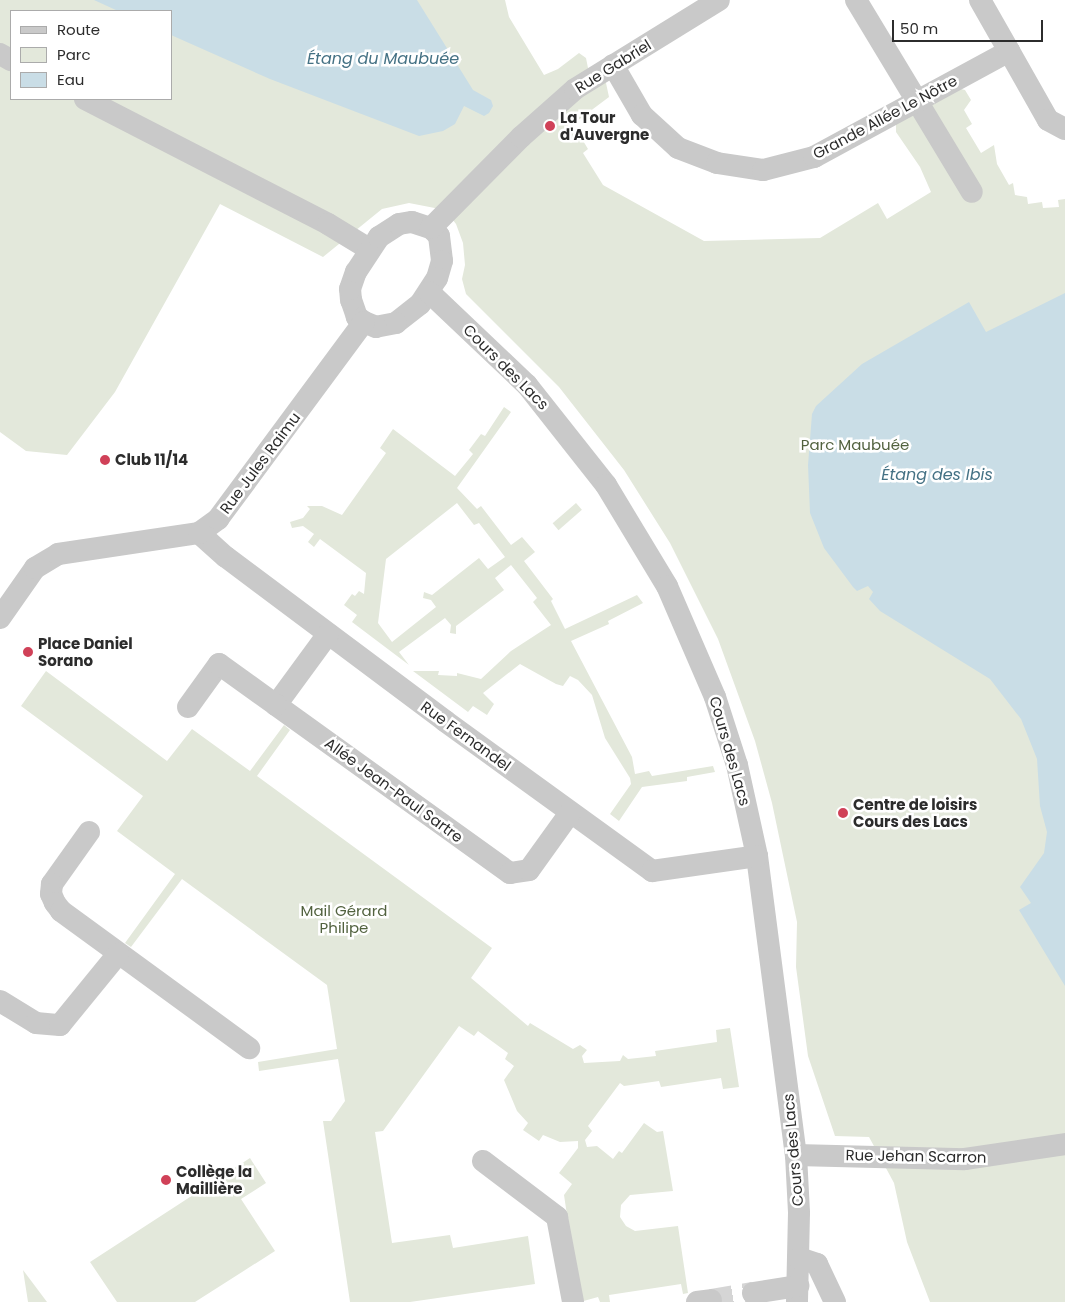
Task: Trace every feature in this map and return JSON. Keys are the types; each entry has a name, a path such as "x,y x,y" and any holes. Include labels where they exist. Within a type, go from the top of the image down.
{"street":[{"name":"Rue Gabriel","path":"431,228 445,210 575,89 719,0"},
{"path":"856,0 972,192"},
{"path":"980,0 1048,120 1065,129"},
{"name":"Grande Allée Le Nôtre","path":"612,65 642,115 678,148 717,163 763,170 814,158 916,99 1009,52"},
{"path":"87,100 328,224 369,249"},
{"path":"412,222 431,228 442,246 440,268 429,292 396,323 376,327 364,322 353,310 350,289 369,249 399,224 412,222"},
{"name":"Cours des Lacs","path":"429,292 527,385 606,485 667,586 715,697 737,765 757,856 796,1155 799,1258 798,1294"},
{"name":"Rue Jules Raimu","path":"0,618 36,568 58,554 199,533 218,519 364,322"},
{"name":"Rue Fernandel","path":"199,533 226,557 328,634 570,813 652,871 757,856"},
{"path":"276,705 328,634"},
{"name":"Allée Jean-Paul Sartre","path":"188,707 219,664 510,873 529,870 570,813"},
{"path":"89,832 52,884 51,894 61,912 249,1048"},
{"path":"0,1001 36,1024 60,1025 118,954"},
{"name":"Rue Jehan Scarron","path":"796,1155 965,1159 1065,1144"},
{"path":"483,1160 558,1217 573,1302"},
{"path":"799,1258 818,1264 835,1302"},
{"path":"752,1293 798,1294"}],"green space":[{"name":"Parc Maubuée","path":"0,0 505,0 509,17 544,75 558,69 579,53 586,58 588,68 606,83 609,97 573,124 588,149 583,153 603,185 704,241 820,238 878,203 887,219 931,192 920,167 896,132 896,122 957,88 965,90 971,100 964,110 972,124 966,128 981,153 994,145 997,164 1009,185 1013,183 1015,195 1027,197 1028,204 1042,202 1043,208 1059,207 1058,200 1065,199 1065,1302 930,1302 907,1242 894,1183 869,1137 835,1136 808,1056 796,967 797,922 772,803 755,741 718,639 670,543 624,470 559,387 466,294 462,279 465,265 463,243 456,224 445,210 409,203 382,209 323,257 220,204 115,392 67,455 26,451 0,432"},
{"path":"504,407 511,412 457,488 477,509 481,506 511,545 522,537 535,552 524,561 553,599 551,601 565,629 637,595 643,603 608,621 609,624 571,641 632,757 635,774 649,771 652,776 713,766 715,772 687,777 687,781 642,787 619,821 610,814 631,784 630,778 605,738 592,695 578,680 570,676 563,686 520,664 483,693 494,704 487,715 473,706 468,712 413,671 439,671 438,675 457,676 457,673 481,679 511,651 551,625 533,602 537,598 511,565 495,578 504,590 456,626 456,634 450,633 451,625 445,618 399,652 409,665 352,622 357,615 344,605 352,594 355,596 359,591 364,594 366,573 320,539 314,547 308,542 314,534 303,526 292,528 290,522 303,518 310,509 307,506 322,506 342,515 386,453 380,448 393,429 455,476 473,454 469,450 481,434 485,436","holes":["457,503 474,525 479,523 505,557 488,569 479,558 432,595 424,592 423,598 431,600 436,607 392,642 378,623 386,559"]},
{"path":"576,503 582,510 559,530 553,523"},
{"name":"Mail Gérard Philipe","path":"46,671 167,761 192,729 250,771 284,725 290,730 257,776 492,948 471,978 528,1026 530,1023 573,1049 580,1045 587,1050 582,1056 584,1063 620,1061 623,1055 628,1059 656,1056 655,1051 717,1042 716,1030 730,1028 739,1087 723,1089 721,1078 661,1087 659,1081 624,1086 620,1083 588,1126 592,1131 585,1140 587,1147 597,1146 613,1159 619,1151 622,1153 644,1123 657,1132 663,1131 673,1191 630,1195 621,1205 620,1217 626,1226 635,1231 678,1226 688,1293 683,1294 681,1284 609,1295 610,1302 600,1302 598,1297 580,1302 564,1195 572,1184 559,1173 578,1148 578,1141 560,1142 543,1135 539,1141 523,1130 528,1123 517,1111 504,1080 514,1066 505,1059 508,1053 478,1031 474,1036 459,1026 383,1131 375,1132 392,1243 450,1235 453,1248 528,1236 535,1284 410,1302 350,1302 323,1121 331,1121 345,1101 338,1059 259,1071 258,1062 337,1049 327,985 182,879 131,947 125,943 175,874 117,831 143,796 21,706"},
{"path":"250,1158 266,1183 241,1199 275,1251 195,1302 117,1302 90,1262"},
{"path":"23,1270 47,1302 28,1302"}],"water":[{"name":"Étang du Maubuée","path":"94,0 417,0 473,90 491,100 493,106 489,113 484,116 464,106 455,124 443,131 419,136 270,79 172,35 172,10 116,10"},
{"name":"Étang des Ibis","path":"1065,293 1065,986 1019,910 1031,903 1020,887 1044,853 1047,832 1040,806 1037,759 1021,719 990,679 880,611 869,599 873,592 868,586 857,591 853,587 824,548 810,513 808,465 812,414 816,406 862,364 969,302 986,332"}],"tunnel":[{"path":"711,1300 753,1293"}],"place":[{"name":"La Tour d'Auvergne","path":"550,126"},
{"name":"Club 11/14","path":"105,460"},
{"name":"Place Daniel Sorano","path":"28,652"},
{"name":"Centre de loisirs Cours des Lacs","path":"843,813"},
{"name":"Collège la Maillière","path":"166,1180"}]}
